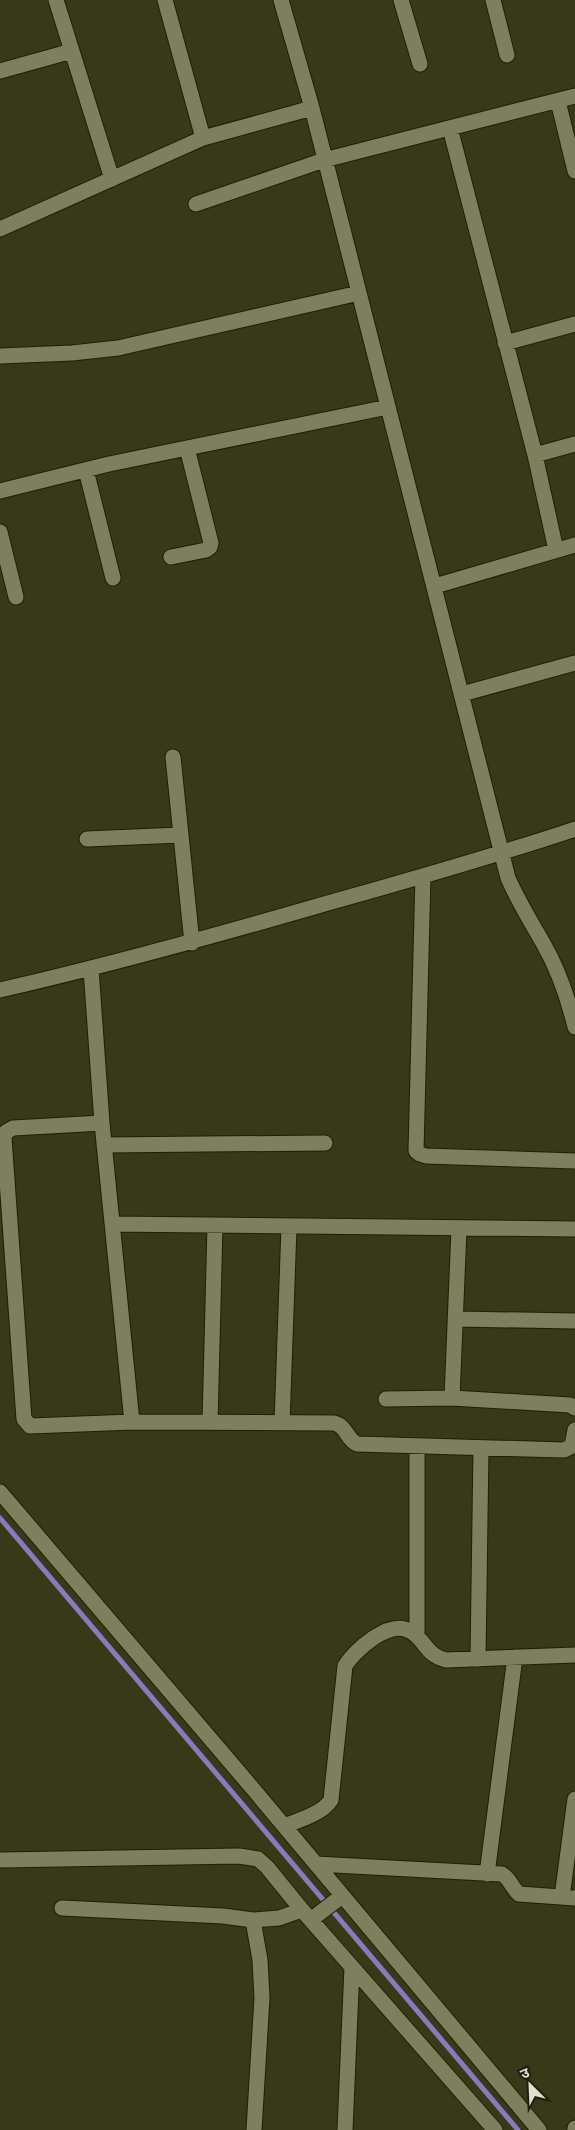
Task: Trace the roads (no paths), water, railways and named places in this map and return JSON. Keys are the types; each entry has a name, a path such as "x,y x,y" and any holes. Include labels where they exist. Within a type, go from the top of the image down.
{"street":[{"path":"56,0 112,179"},
{"path":"165,0 203,138"},
{"path":"281,0 312,108 508,878 515,895 544,945 560,978 575,1027"},
{"path":"401,0 420,64"},
{"path":"493,0 507,54"},
{"path":"0,71 72,51"},
{"path":"196,204 324,160 575,96"},
{"path":"558,100 575,171"},
{"path":"0,230 203,138 312,108"},
{"path":"450,128 535,455 556,550"},
{"path":"0,356 72,353 118,348 359,293"},
{"path":"505,343 575,324"},
{"path":"0,491 187,448 388,407"},
{"path":"535,455 575,444"},
{"path":"171,558 206,550 210,547 211,543 187,448"},
{"path":"86,470 113,578"},
{"path":"0,532 16,597"},
{"path":"435,586 575,545"},
{"path":"462,694 575,663"},
{"path":"172,757 192,943"},
{"path":"0,990 192,943 503,854 575,830"},
{"path":"88,839 180,835"},
{"path":"423,876 416,1151 426,1156 575,1161"},
{"path":"92,969 102,1123 132,1422"},
{"path":"102,1123 12,1128 6,1132 4,1138 24,1419 30,1426 132,1422 334,1423 342,1426 350,1440 357,1444 564,1450 572,1446 575,1430"},
{"path":"104,1145 325,1143"},
{"path":"112,1224 575,1229"},
{"path":"210,1422 216,1226"},
{"path":"282,1423 289,1227"},
{"path":"452,1398 459,1229"},
{"path":"456,1319 575,1321"},
{"path":"386,1399 452,1398 570,1404 575,1408"},
{"path":"417,1446 417,1636"},
{"path":"478,1658 481,1448"},
{"path":"0,1492 316,1864 338,1899 535,2129"},
{"path":"284,1826 320,1810 327,1806 330,1800 345,1666 352,1655 364,1644 398,1628 409,1630 417,1636 428,1652 446,1660 575,1655"},
{"path":"487,1874 514,1657"},
{"path":"316,1864 502,1874 507,1877 514,1890 520,1894 568,1898 575,1799"},
{"path":"0,1860 250,1857 258,1859 312,1914 352,1967 495,2130"},
{"path":"62,1908 223,1916 253,1920 312,1914 338,1899"},
{"path":"253,1920 260,1960 262,1998 254,2130"},
{"path":"345,2130 352,1967"}],"waterway":[{"path":"0,1518 518,2130"}]}
